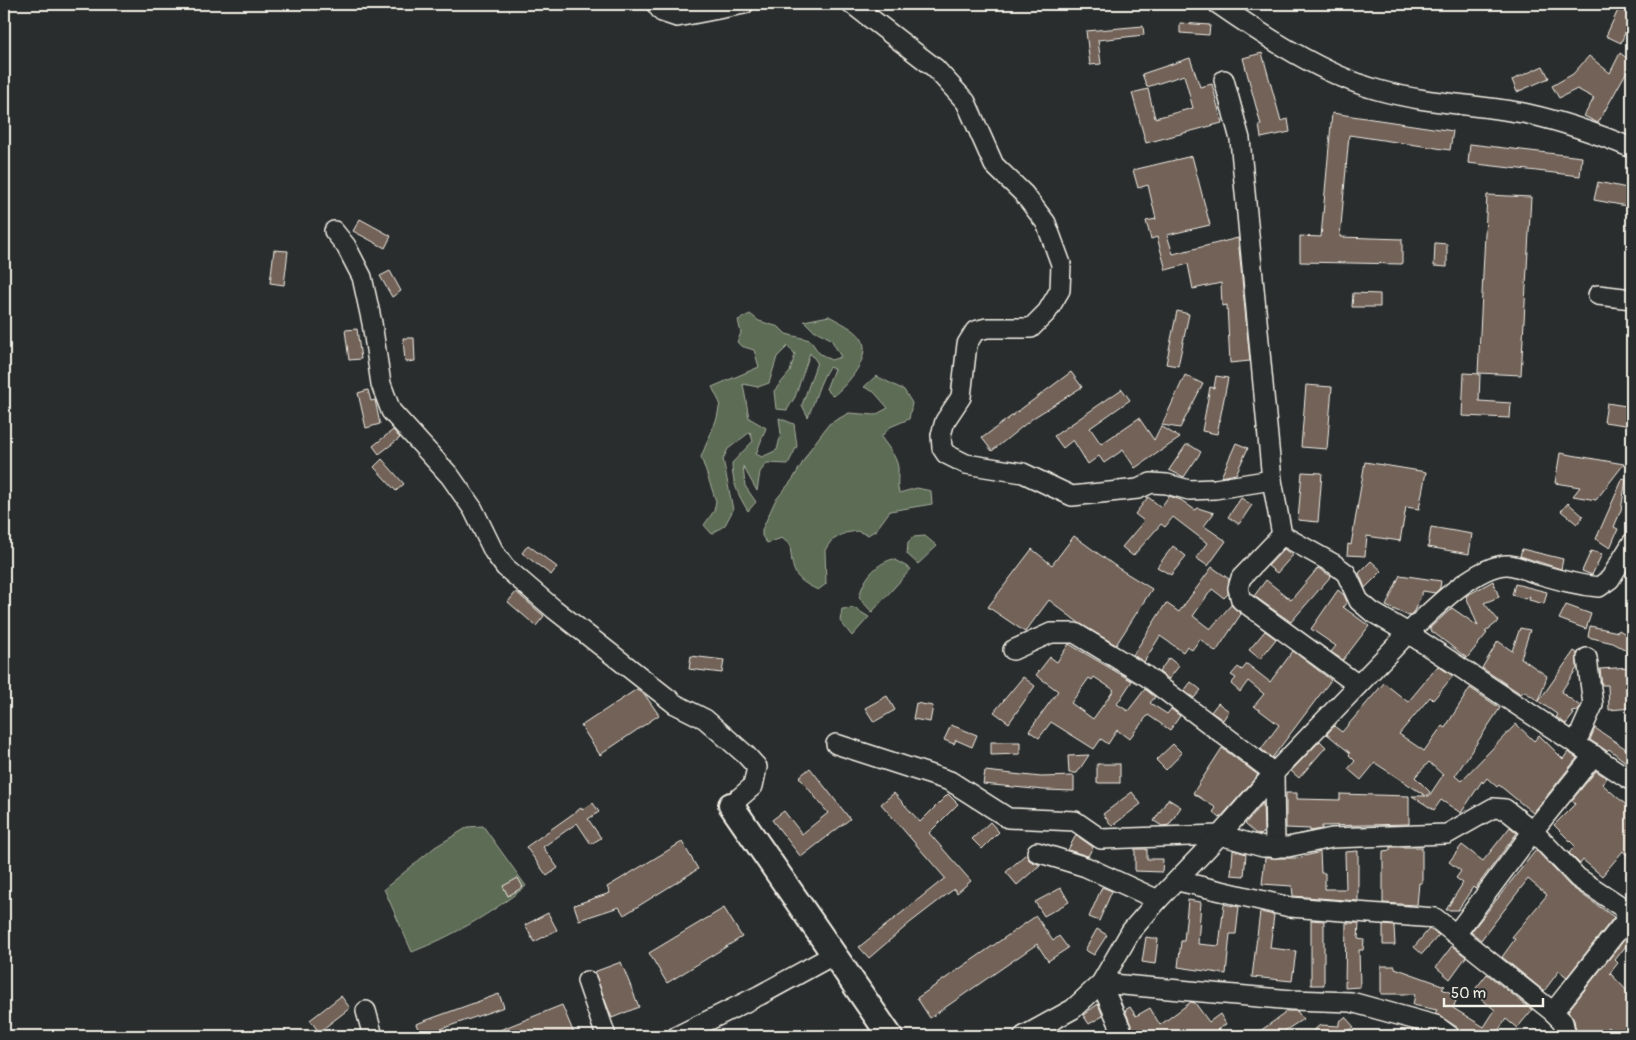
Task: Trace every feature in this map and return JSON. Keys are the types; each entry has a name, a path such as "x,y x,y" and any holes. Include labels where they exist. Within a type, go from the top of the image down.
{"main road":[{"path":"731,805 890,1036"}],"street":[{"path":"656,4 662,12 677,17 744,4"},
{"path":"852,4 935,68 966,102 994,165 1024,194 1046,223 1061,264 1060,290 1047,312 1031,328 987,328 975,330 967,344 962,397 946,422 941,436 942,448 946,454 966,464 1023,473 1072,496 1138,489 1151,483 1167,484 1189,490 1215,489 1272,480"},
{"path":"1218,4 1323,67 1376,90 1421,100 1527,114 1584,128 1632,148"},
{"path":"1224,80 1240,139 1272,480 1282,535"},
{"path":"334,231 346,246 362,276 372,323 381,384 391,411 450,476 473,509 494,552 505,567 554,609 675,704 705,719 746,755 757,768 753,786 731,805"},
{"path":"1598,295 1632,299"},
{"path":"1282,535 1334,564 1346,573 1360,601 1372,612 1408,633 1632,781"},
{"path":"1282,535 1241,578 1238,588 1241,600 1358,685"},
{"path":"1024,1036 1073,1008 1101,983 1131,931 1158,900 1178,881 1274,773 1408,633 1451,593 1480,574 1508,565 1578,585 1599,587 1610,579 1632,543"},
{"path":"1013,650 1051,633 1075,633 1146,676 1274,773"},
{"path":"1576,743 1593,705 1587,658"},
{"path":"836,744 950,781 1008,818 1075,821 1101,840 1220,835 1263,847 1275,848 1332,838 1447,834 1493,808 1505,809 1533,831 1578,878 1624,909 1626,920 1553,1012"},
{"path":"1456,934 1533,831 1594,755"},
{"path":"1274,773 1275,848"},
{"path":"1038,852 1086,867 1158,900"},
{"path":"1178,881 1290,907 1435,918 1553,1012 1563,1022 1566,1036"},
{"path":"676,1036 760,995 835,954"},
{"path":"587,981 606,1036"},
{"path":"1101,983 1124,1036"},
{"path":"1101,983 1292,1000 1351,1002 1435,1026 1450,1036"},
{"path":"366,1011 373,1036"}],"green space":[{"path":"750,314 759,321 779,327 786,334 810,340 819,353 831,360 841,357 831,339 812,329 804,321 829,316 858,334 864,345 864,353 857,370 833,396 826,389 834,369 829,367 808,417 802,405 817,362 810,353 795,397 787,410 776,409 774,391 790,372 795,354 788,346 777,357 769,383 758,387 743,384 749,418 766,428 756,454 762,457 777,450 781,434 779,418 794,424 797,446 788,464 767,463 760,472 757,491 743,466 745,486 756,502 748,511 736,488 732,463 753,441 750,432 728,449 723,459 733,510 725,525 712,534 704,525 714,511 716,501 701,457 717,418 720,403 712,387 759,367 754,350 741,346 737,342 741,333 738,320"},
{"path":"876,376 904,390 912,403 909,419 890,427 881,437 897,463 899,493 917,488 931,491 932,504 890,511 876,530 868,535 857,531 845,533 831,541 825,550 826,584 818,590 803,582 795,573 790,545 782,538 767,543 762,536 762,530 775,501 793,479 811,448 829,424 849,413 875,415 888,408 874,392 864,387"},
{"path":"925,536 937,546 918,564 907,554 908,543 913,537"},
{"path":"893,559 911,569 872,612 859,598 863,585 875,569"},
{"path":"854,608 869,617 852,636 840,621 842,609"},
{"path":"483,826 526,886 472,923 412,952 384,889 435,847 468,827"}],"building":[{"path":"1619,8 1632,14 1621,43 1606,36"},
{"path":"1180,23 1210,25 1209,35 1180,33"},
{"path":"1143,26 1144,35 1098,40 1101,64 1090,65 1086,31"},
{"path":"1262,53 1281,121 1288,119 1290,132 1261,138 1259,125 1261,125 1243,58"},
{"path":"1620,53 1632,62 1598,123 1584,116 1594,98 1577,89 1559,98 1552,86 1573,74 1589,56 1610,73"},
{"path":"1190,58 1200,87 1212,84 1222,123 1146,143 1132,93 1148,89 1155,118 1193,108 1184,75 1147,87 1142,74"},
{"path":"1543,66 1549,78 1517,92 1512,80"},
{"path":"1332,113 1453,131 1450,150 1349,135 1340,237 1402,239 1402,264 1300,262 1300,236 1321,237"},
{"path":"1470,144 1582,157 1580,176 1468,163"},
{"path":"1192,156 1210,225 1167,235 1173,254 1238,238 1250,361 1230,363 1227,305 1222,306 1221,283 1193,289 1188,264 1166,270 1157,237 1151,239 1146,221 1156,219 1148,185 1138,188 1133,170"},
{"path":"1598,182 1632,189 1632,207 1594,200"},
{"path":"1487,195 1531,197 1521,375 1478,373"},
{"path":"360,219 391,236 385,248 353,231"},
{"path":"1435,243 1447,244 1447,267 1434,266"},
{"path":"274,250 288,251 284,285 270,283"},
{"path":"390,271 401,291 392,297 380,276"},
{"path":"1353,293 1380,294 1380,307 1352,307"},
{"path":"1177,311 1189,314 1178,366 1166,364"},
{"path":"357,329 361,359 349,360 345,330"},
{"path":"403,338 414,338 415,361 405,362"},
{"path":"1071,372 1082,387 1033,418 992,451 982,438"},
{"path":"1464,373 1480,374 1479,401 1511,403 1510,418 1462,416"},
{"path":"1185,375 1203,384 1180,428 1162,425"},
{"path":"1216,376 1228,378 1217,434 1202,431 1210,387 1214,388"},
{"path":"1306,385 1332,387 1327,449 1301,447"},
{"path":"1122,389 1130,400 1090,428 1101,444 1139,418 1154,440 1161,426 1180,438 1135,468 1123,450 1104,463 1099,456 1088,464 1073,440 1063,448 1054,436"},
{"path":"368,390 371,401 375,400 380,424 366,428 358,393"},
{"path":"1607,403 1632,407 1632,426 1604,422"},
{"path":"393,430 400,438 379,454 373,446"},
{"path":"1236,443 1248,448 1236,474 1221,477"},
{"path":"1186,445 1190,445 1201,452 1184,477 1169,470"},
{"path":"1560,453 1624,464 1596,500 1573,496 1580,487 1555,483"},
{"path":"382,459 404,484 396,491 374,467"},
{"path":"1365,462 1426,472 1419,509 1406,507 1400,541 1367,536 1365,556 1347,555 1348,544 1351,545"},
{"path":"1302,472 1322,473 1318,522 1298,520"},
{"path":"1623,478 1626,479 1621,510 1614,527 1618,529 1610,548 1596,539"},
{"path":"1169,496 1181,500 1195,510 1198,508 1214,513 1204,526 1226,541 1208,566 1196,558 1207,543 1173,517 1165,527 1161,524 1133,556 1122,547 1144,521 1135,514 1148,497 1161,507"},
{"path":"1241,498 1252,505 1239,524 1228,517"},
{"path":"1568,503 1583,516 1577,524 1561,511"},
{"path":"1431,527 1472,534 1469,554 1428,547"},
{"path":"1074,536 1118,568 1152,589 1116,645 1079,623 1049,600 1025,632 988,607 1032,549 1052,565"},
{"path":"528,545 557,567 551,575 522,553"},
{"path":"1173,546 1186,556 1171,575 1157,567"},
{"path":"1284,549 1293,555 1277,573 1268,566"},
{"path":"1522,549 1563,559 1561,569 1520,556"},
{"path":"1591,551 1602,554 1592,575 1582,571"},
{"path":"1371,561 1382,571 1365,588 1359,573"},
{"path":"1212,567 1229,579 1228,594 1224,598 1212,589 1193,616 1210,629 1231,605 1241,614 1216,652 1200,639 1192,650 1187,646 1183,652 1160,636 1144,662 1133,655 1166,603 1179,612"},
{"path":"1318,568 1331,576 1291,622 1254,596 1266,580 1291,600"},
{"path":"1400,575 1441,581 1440,588 1435,593 1423,591 1414,611 1409,616 1386,606"},
{"path":"1493,581 1499,597 1484,603 1499,621 1485,632 1487,633 1467,658 1430,630 1430,628 1452,608 1478,626 1466,596"},
{"path":"1515,584 1547,592 1544,604 1529,600 1530,596 1526,599 1512,595"},
{"path":"1338,590 1344,595 1347,602 1343,607 1369,626 1343,660 1331,652 1336,646 1311,629"},
{"path":"516,592 544,616 536,626 508,602"},
{"path":"1566,605 1591,614 1586,629 1559,619"},
{"path":"1590,626 1618,632 1619,630 1632,638 1632,653 1613,643 1588,637"},
{"path":"1520,628 1530,630 1521,658 1547,676 1539,701 1574,651 1577,653 1577,668 1561,692 1580,706 1578,711 1571,712 1574,714 1566,724 1556,717 1558,715 1524,691 1521,694 1482,668 1498,641 1512,651"},
{"path":"1265,631 1276,639 1260,659 1249,650"},
{"path":"1069,644 1132,681 1117,704 1128,711 1145,689 1155,697 1150,703 1167,714 1171,709 1180,716 1170,730 1148,715 1129,739 1117,730 1108,744 1101,739 1094,749 1051,722 1039,738 1029,731 1058,691 1036,675 1050,657 1057,662","holes":["1094,677 1114,690 1093,719 1071,703 1089,678 1092,680"]},
{"path":"1293,651 1331,680 1272,758 1261,749 1279,725 1254,706 1264,694 1248,681 1240,692 1231,684 1236,678 1231,675 1238,667 1242,670 1247,664 1270,682"},
{"path":"691,656 724,660 722,673 689,669"},
{"path":"1169,658 1179,666 1169,679 1159,672"},
{"path":"1438,666 1453,676 1433,700 1430,697 1399,734 1424,751 1442,726 1445,728 1470,688 1500,708 1455,776 1461,781 1516,724 1534,741 1539,735 1563,759 1568,752 1577,758 1533,813 1499,785 1497,787 1487,778 1483,783 1482,781 1461,813 1441,800 1434,810 1412,796 1426,796 1375,763 1361,780 1348,769 1355,761 1349,755 1350,753 1327,734 1334,726 1342,732 1384,683 1408,702","holes":["1429,762 1443,775 1429,796 1427,796 1430,792 1415,777"]},
{"path":"1630,667 1632,708 1609,710 1608,685 1602,685 1600,669"},
{"path":"1023,677 1035,686 1009,723 994,712"},
{"path":"1191,682 1201,690 1194,698 1184,691"},
{"path":"637,689 645,695 659,715 600,755 581,726"},
{"path":"887,696 895,710 874,722 865,708"},
{"path":"916,703 933,706 930,722 913,719"},
{"path":"1218,703 1229,711 1223,720 1211,712"},
{"path":"951,725 977,735 972,747 956,740 954,744 944,740"},
{"path":"1595,728 1632,753 1632,767 1609,749 1607,751 1590,740"},
{"path":"1320,741 1326,747 1299,778 1291,771"},
{"path":"991,742 1020,742 1020,754 991,755"},
{"path":"1173,744 1182,753 1166,770 1156,760"},
{"path":"1222,748 1258,775 1220,818 1213,812 1216,808 1193,793"},
{"path":"1089,755 1077,773 1069,773 1068,756"},
{"path":"1097,764 1120,764 1120,783 1097,783"},
{"path":"810,768 850,819 801,857 772,820 784,811 802,834 828,813 799,777"},
{"path":"985,771 1041,777 1074,776 1074,791 983,784"},
{"path":"1596,771 1607,778 1602,784 1632,810 1632,861 1623,851 1602,876 1583,860 1580,864 1569,853 1575,846 1554,825 1575,804 1572,800"},
{"path":"1132,792 1141,804 1112,826 1103,814"},
{"path":"894,793 920,822 948,794 958,804 929,833 971,881 957,893 954,889 869,958 859,947 945,878 881,804"},
{"path":"1286,793 1297,793 1297,799 1340,800 1340,794 1409,796 1409,824 1322,826 1322,829 1310,831 1310,829 1286,828"},
{"path":"1168,799 1181,807 1169,825 1162,826 1154,821"},
{"path":"593,803 599,812 588,819 601,838 591,844 577,823 543,847 558,868 547,876 526,847 581,808 582,810"},
{"path":"1263,803 1264,832 1261,835 1255,833 1245,824"},
{"path":"990,822 999,832 982,849 972,839"},
{"path":"1510,827 1517,833 1475,889 1473,887 1458,910 1446,910 1463,883 1456,878 1461,871 1449,862 1462,845 1483,861"},
{"path":"1076,835 1093,847 1088,856 1068,850"},
{"path":"682,842 698,869 624,915 619,907 579,920 574,905 610,893 607,887"},
{"path":"1390,847 1422,847 1422,883 1419,883 1417,905 1383,903 1383,851 1390,850"},
{"path":"1135,849 1147,849 1147,859 1163,859 1162,872 1135,871"},
{"path":"1233,850 1246,854 1244,876 1231,875"},
{"path":"1536,850 1570,886 1614,917 1567,977 1559,971 1544,991 1502,957 1515,939 1512,937 1547,895 1528,879 1481,940 1471,932"},
{"path":"1358,851 1358,901 1293,896 1292,886 1262,884 1265,858 1298,858 1320,852 1321,873 1325,873 1325,889 1346,889 1345,852"},
{"path":"1026,854 1029,860 1040,865 1017,885 1006,872"},
{"path":"518,878 523,887 508,896 503,886"},
{"path":"1102,887 1112,891 1099,921 1089,917"},
{"path":"1061,888 1069,902 1044,916 1035,902"},
{"path":"1188,900 1201,902 1198,944 1219,946 1224,904 1239,907 1236,934 1230,934 1226,974 1178,967 1181,941 1184,941"},
{"path":"724,908 742,937 667,983 649,953"},
{"path":"1260,912 1274,915 1270,948 1296,951 1292,981 1252,977"},
{"path":"548,913 557,930 534,942 525,925"},
{"path":"1036,916 1053,941 1059,936 1068,948 1048,961 1037,944 930,1018 917,998"},
{"path":"1311,920 1324,921 1324,985 1311,985"},
{"path":"1346,923 1359,923 1358,939 1364,940 1363,950 1359,950 1360,987 1345,988"},
{"path":"1383,925 1394,926 1395,945 1383,945"},
{"path":"1097,929 1107,935 1094,955 1085,950"},
{"path":"1429,929 1439,935 1422,954 1414,947"},
{"path":"1632,930 1632,938 1615,960 1618,963 1610,973 1632,996 1632,1036 1615,1036 1608,1027 1598,1036 1577,1036 1574,1020 1568,1011"},
{"path":"1146,937 1158,939 1155,964 1142,962"},
{"path":"1452,946 1466,957 1450,979 1436,967"},
{"path":"621,962 639,1007 612,1018 594,972"},
{"path":"1381,966 1395,966 1395,968 1445,986 1442,989 1458,996 1453,1008 1484,1027 1495,1010 1473,992 1487,974 1532,1010 1517,1028 1506,1019 1496,1034 1499,1036 1461,1036 1457,1027 1435,1013 1437,1010 1413,1005 1415,994 1381,994"},
{"path":"499,994 504,1007 421,1036 416,1024"},
{"path":"341,996 350,1008 319,1032 310,1020"},
{"path":"1191,1002 1195,1003 1209,1022 1220,1014 1226,1024 1209,1036 1135,1036 1125,1010 1130,1007 1136,1016 1150,1008 1160,1025"},
{"path":"1098,1004 1103,1016 1089,1024 1083,1015"},
{"path":"562,1005 575,1036 485,1036"},
{"path":"1285,1011 1297,1011 1303,1019 1277,1036 1253,1036 1284,1014"},
{"path":"1345,1017 1354,1027 1342,1036 1307,1036 1320,1025 1339,1026 1339,1022"}]}
